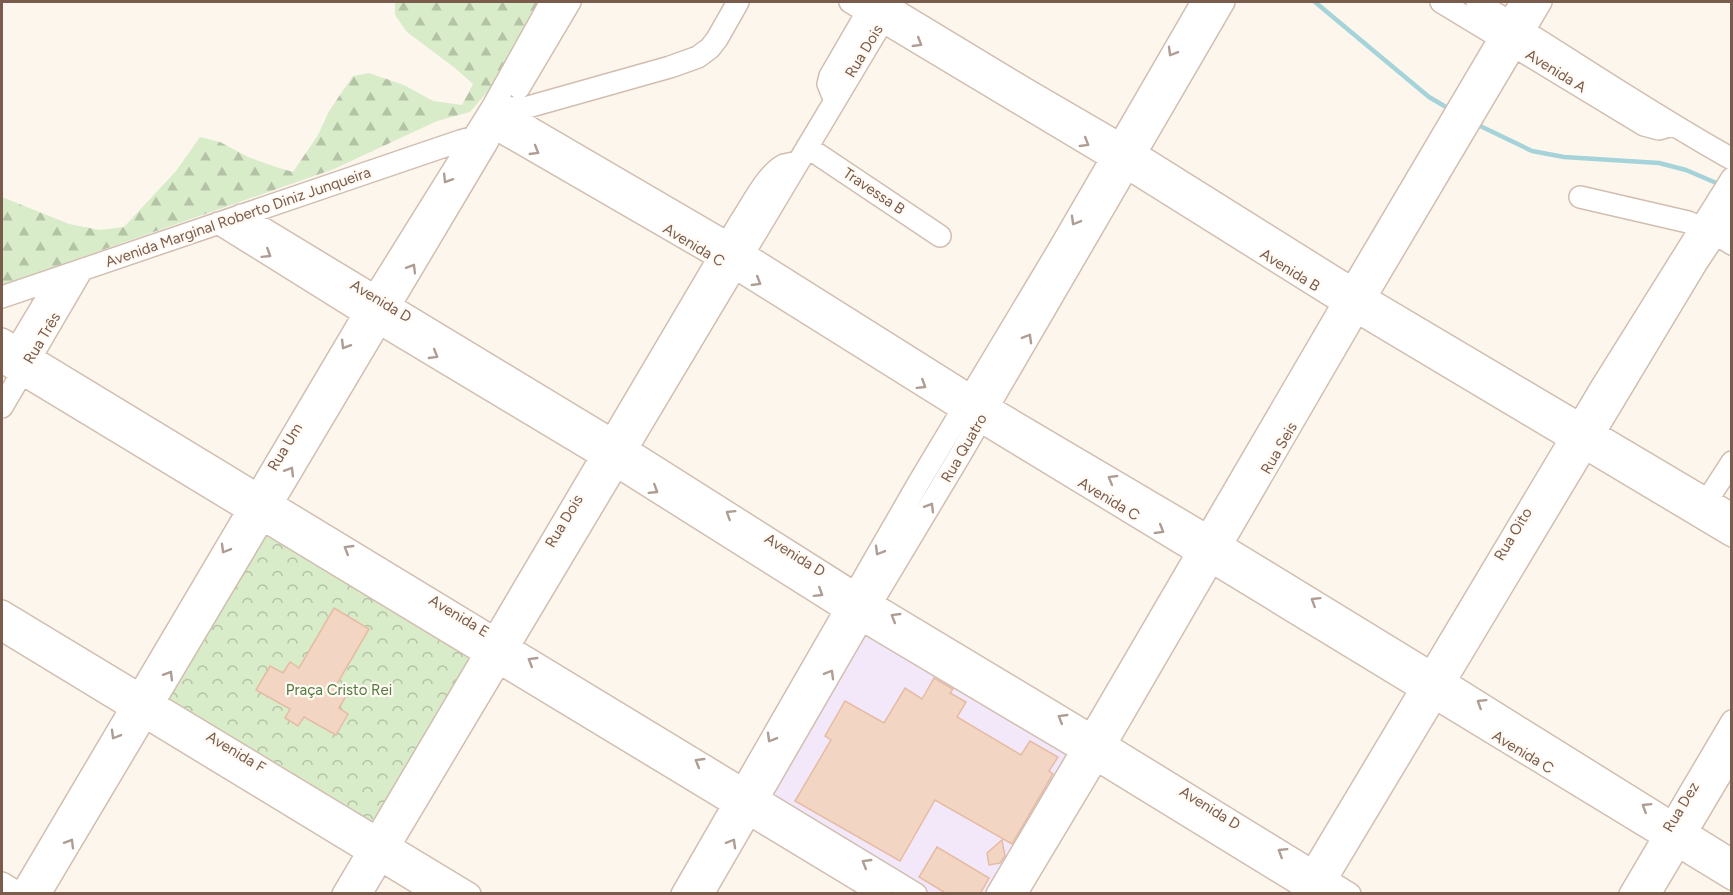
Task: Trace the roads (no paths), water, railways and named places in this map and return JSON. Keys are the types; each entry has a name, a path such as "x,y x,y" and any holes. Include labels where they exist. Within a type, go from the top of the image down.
{"street":[{"name":"Rua Um","path":"493,119 551,2"},
{"name":"Rua Um","path":"20,894 142,705 493,119 570,2"},
{"name":"Avenida Marginal Roberto Diniz Junqueira","path":"2,297 241,215 493,119 699,57 717,39 738,2"},
{"name":"Rua Quatro","path":"1123,156 1202,2"},
{"name":"Rua Quatro","path":"682,894 746,801 1123,156 1224,2"},
{"name":"Avenida A","path":"1441,2 1512,34"},
{"name":"Avenida A","path":"1477,2 1512,34 1644,125 1659,129 1673,125 1731,159"},
{"name":"Rua Seis","path":"1512,34 1521,2"},
{"name":"Rua Seis","path":"1016,894 1094,747 1453,133 1512,34 1541,2"},
{"name":"Avenida B","path":"877,6 1355,300 1583,435 1708,499 1731,514"},
{"name":"Rua Dois","path":"343,894 378,849 731,256 767,180 776,170 803,155 834,101 828,84 830,76 877,6"},
{"name":"Avenida C","path":"493,119 731,256 975,408 1433,685 1675,835 1731,879"},
{"name":"Travessa B","path":"803,155 940,236"},
{"name":"Rua Oito","path":"1312,886 1583,435 1716,235 1726,209 1731,179"},
{"path":"1580,197 1688,222 1716,235"},
{"name":"Avenida D","path":"241,215 377,310"},
{"name":"Avenida D","path":"218,223 377,310 614,453 859,606 1094,747 1312,886 1350,894"},
{"name":"Rua Três","path":"11,360 82,270"},
{"name":"Rua Três","path":"2,407 11,360 59,278"},
{"name":"Avenida E","path":"11,360 197,468 746,801 916,894"},
{"name":"Avenida B","path":"1583,435 1731,536"},
{"path":"1708,499 1731,462"},
{"name":"Avenida F","path":"2,611 142,705 378,849 470,894"},
{"name":"Avenida F","path":"2,630 142,705"},
{"name":"Rua Um","path":"40,894 142,705"},
{"name":"Rua Dez","path":"1650,894 1675,835 1731,721"},
{"name":"Rua Seis","path":"997,894 1094,747"},
{"name":"Rua Dez","path":"1630,894 1731,756"},
{"name":"Rua Quatro","path":"703,894 746,801"},
{"name":"Avenida E","path":"746,801 881,894"},
{"name":"Avenida C","path":"1675,835 1731,860"},
{"name":"Rua Dois","path":"361,894 378,849"},
{"name":"Avenida F","path":"378,849 436,894"},
{"path":"2,883 20,894"}],"waterway":[{"path":"1315,2 1429,97 1451,110"},
{"path":"1476,124 1532,151 1564,157 1659,163 1686,170 1721,185"}],"park label":[{"name":"Praça Cristo Rei","path":"339,690"}]}
